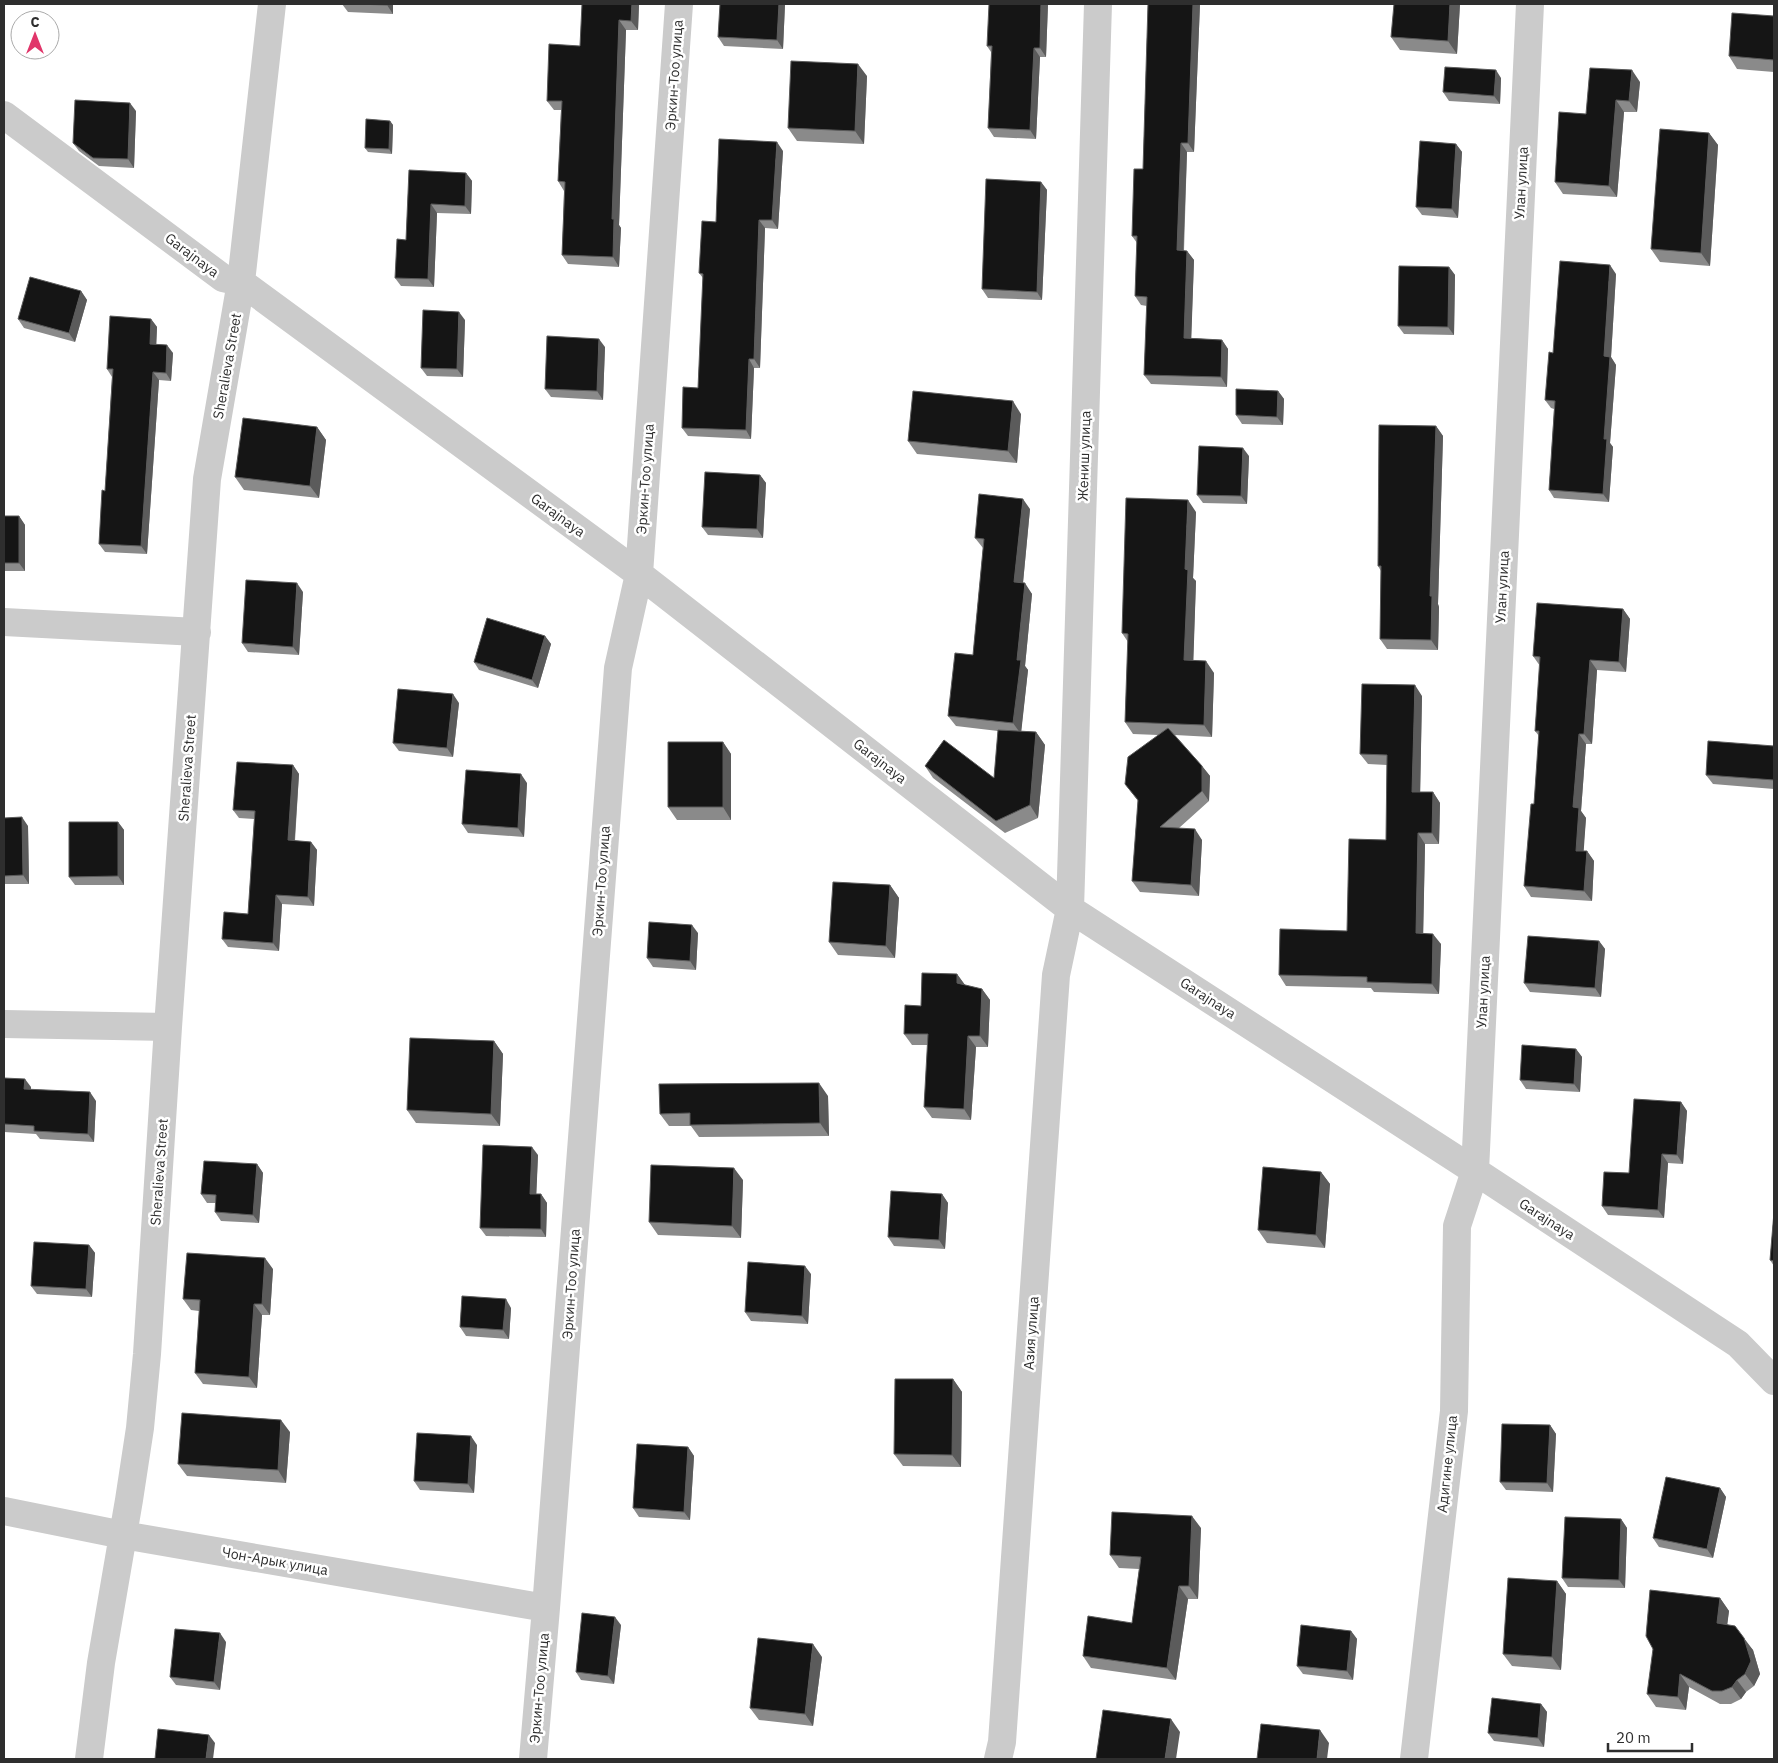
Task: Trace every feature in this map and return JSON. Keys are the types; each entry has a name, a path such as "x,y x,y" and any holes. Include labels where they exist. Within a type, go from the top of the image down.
{"street":[{"name":"Sheralieva Street","path":"89,1759 101,1663 140,1428 147,1354 168,1027 208,479 242,282 272,4"},
{"name":"Эркин-Тоо улица","path":"533,1759 618,668 639,574 679,4"},
{"name":"Жениш улица","path":"1070,909 1098,4"},
{"name":"Улан улица","path":"1475,1171 1530,4"},
{"name":"Garajnaya","path":"4,115 223,278 242,282 639,574 1070,909 1738,1344 1774,1381"},
{"path":"4,622 197,632"},
{"name":"Азия улица","path":"998,1759 1002,1742 1056,975 1070,909"},
{"path":"4,1024 168,1027"},
{"name":"Адигине улица","path":"1414,1759 1454,1411 1457,1226 1475,1171"},
{"name":"Чон-Арык улица","path":"4,1511 122,1535 546,1608"}],"building":[{"path":"354,4 387,4 387,5"},
{"path":"582,4 632,4 631,21 619,20 612,219 614,219 613,257 562,255 565,182 558,181 562,101 547,101 549,44 580,46"},
{"path":"720,4 779,4 777,40 718,37"},
{"path":"989,4 1041,4 1040,48 1034,48 1030,130 988,128 992,46 987,46"},
{"path":"1148,4 1193,4 1188,143 1181,143 1177,250 1187,251 1184,338 1222,340 1221,377 1144,375 1147,297 1135,296 1137,236 1132,236 1134,169 1143,169"},
{"path":"1394,4 1450,4 1448,41 1391,37"},
{"path":"1732,13 1774,16 1774,60 1729,56"},
{"path":"791,61 858,64 855,131 788,128"},
{"path":"1445,67 1496,70 1494,96 1443,92"},
{"path":"1590,68 1632,70 1629,101 1616,100 1609,186 1555,182 1559,112 1586,114"},
{"path":"75,100 130,103 128,159 93,158 73,143"},
{"path":"366,119 390,121 389,149 365,148"},
{"path":"1660,129 1709,133 1701,253 1651,249"},
{"path":"719,139 777,142 772,220 759,220 754,359 749,359 746,430 682,428 683,387 698,388 703,274 699,273 702,221 716,222"},
{"path":"1420,141 1456,144 1452,209 1416,207"},
{"path":"409,170 466,173 465,206 431,204 428,279 395,278 397,239 406,240"},
{"path":"986,179 1041,182 1037,292 982,289"},
{"path":"1560,261 1610,265 1604,356 1610,357 1604,439 1607,439 1603,494 1549,490 1555,401 1545,400 1549,352 1553,353"},
{"path":"1399,266 1449,267 1448,327 1398,326"},
{"path":"30,277 81,291 69,333 18,319"},
{"path":"423,310 459,312 457,369 421,368"},
{"path":"110,316 151,319 150,344 167,345 166,373 153,372 141,546 99,544 102,490 105,491 113,369 107,369"},
{"path":"547,336 599,339 597,391 545,389"},
{"path":"1236,389 1278,391 1277,417 1236,415"},
{"path":"913,391 1013,401 1008,451 908,441"},
{"path":"243,418 317,427 310,486 235,477"},
{"path":"1379,425 1436,426 1430,596 1432,596 1431,640 1380,639 1381,566 1378,566"},
{"path":"1199,446 1243,448 1241,496 1197,495"},
{"path":"705,472 760,475 757,529 702,527"},
{"path":"979,494 1023,499 1014,582 1025,583 1017,660 1021,660 1013,723 948,716 955,653 973,655 984,539 975,538"},
{"path":"1126,498 1188,500 1185,569 1188,570 1184,660 1206,661 1204,725 1125,722 1128,634 1122,633"},
{"path":"4,516 19,516 19,563 4,563"},
{"path":"246,580 297,583 293,647 242,643"},
{"path":"1537,603 1623,609 1619,662 1590,660 1584,734 1579,734 1573,807 1579,808 1576,851 1587,851 1584,891 1524,886 1531,804 1534,804 1539,731 1535,731 1540,657 1533,656"},
{"path":"487,618 545,636 532,680 474,662"},
{"path":"1362,684 1415,685 1412,792 1433,792 1432,833 1418,833 1416,933 1433,934 1432,984 1367,982 1367,977 1279,975 1280,929 1347,931 1349,839 1386,840 1387,755 1360,754"},
{"path":"398,689 453,694 447,748 393,743"},
{"path":"1168,728 1202,766 1202,791 1160,827 1195,829 1191,885 1132,881 1138,800 1125,784 1128,757"},
{"path":"998,730 1036,732 1030,805 996,821 925,766 944,740 994,778"},
{"path":"1708,741 1774,746 1774,780 1706,775"},
{"path":"668,742 723,742 723,807 668,807"},
{"path":"237,762 293,765 288,840 311,842 308,897 276,895 273,943 222,939 224,912 248,914 255,811 233,810"},
{"path":"466,770 521,774 518,828 462,824"},
{"path":"22,817 23,875 4,876 4,818"},
{"path":"69,822 118,822 118,876 69,877"},
{"path":"833,882 890,885 886,946 829,942"},
{"path":"649,922 692,925 690,961 647,958"},
{"path":"1528,936 1599,941 1595,988 1524,983"},
{"path":"922,973 957,974 957,983 982,989 980,1036 968,1036 964,1109 924,1107 928,1034 904,1034 905,1005 921,1006"},
{"path":"410,1038 494,1041 491,1114 407,1110"},
{"path":"1522,1045 1576,1049 1574,1084 1520,1080"},
{"path":"4,1078 25,1079 24,1089 90,1092 88,1134 34,1131 34,1126 4,1124"},
{"path":"819,1083 820,1123 690,1125 690,1113 660,1114 659,1084"},
{"path":"1634,1099 1681,1102 1677,1155 1662,1154 1658,1210 1602,1206 1604,1172 1629,1173"},
{"path":"483,1145 532,1147 530,1194 541,1194 541,1229 480,1228"},
{"path":"204,1161 257,1164 253,1215 215,1212 216,1195 201,1194"},
{"path":"651,1165 734,1168 732,1226 649,1222"},
{"path":"1263,1167 1321,1172 1316,1235 1258,1230"},
{"path":"891,1191 942,1194 939,1240 888,1237"},
{"path":"1774,1212 1774,1261 1770,1260"},
{"path":"34,1242 89,1245 86,1289 31,1286"},
{"path":"187,1253 265,1258 262,1304 254,1304 249,1377 195,1373 200,1300 183,1299"},
{"path":"748,1262 805,1266 802,1316 745,1312"},
{"path":"462,1296 506,1299 503,1330 460,1327"},
{"path":"895,1379 953,1379 952,1455 894,1454"},
{"path":"182,1413 281,1420 278,1470 178,1464"},
{"path":"1502,1424 1550,1425 1547,1483 1500,1482"},
{"path":"417,1433 471,1436 468,1484 414,1481"},
{"path":"637,1444 688,1447 684,1512 633,1508"},
{"path":"1666,1477 1720,1488 1707,1549 1653,1538"},
{"path":"1112,1512 1192,1516 1189,1586 1179,1586 1167,1668 1083,1656 1088,1616 1132,1623 1141,1557 1110,1555"},
{"path":"1565,1517 1621,1519 1619,1580 1562,1578"},
{"path":"1508,1578 1557,1581 1552,1657 1503,1654"},
{"path":"1650,1590 1720,1598 1717,1623 1735,1626 1744,1638 1751,1661 1745,1674 1732,1687 1722,1691 1712,1691 1680,1674 1678,1697 1647,1694 1653,1649 1646,1636"},
{"path":"582,1613 615,1617 608,1676 576,1672"},
{"path":"1301,1625 1351,1631 1347,1671 1297,1666"},
{"path":"175,1629 220,1633 214,1682 170,1677"},
{"path":"758,1638 813,1644 805,1714 750,1708"},
{"path":"1492,1698 1541,1704 1538,1738 1488,1733"},
{"path":"1103,1710 1171,1719 1165,1759 1096,1759"},
{"path":"1261,1724 1320,1730 1317,1759 1257,1759"},
{"path":"158,1729 209,1735 206,1759 155,1759"}]}
